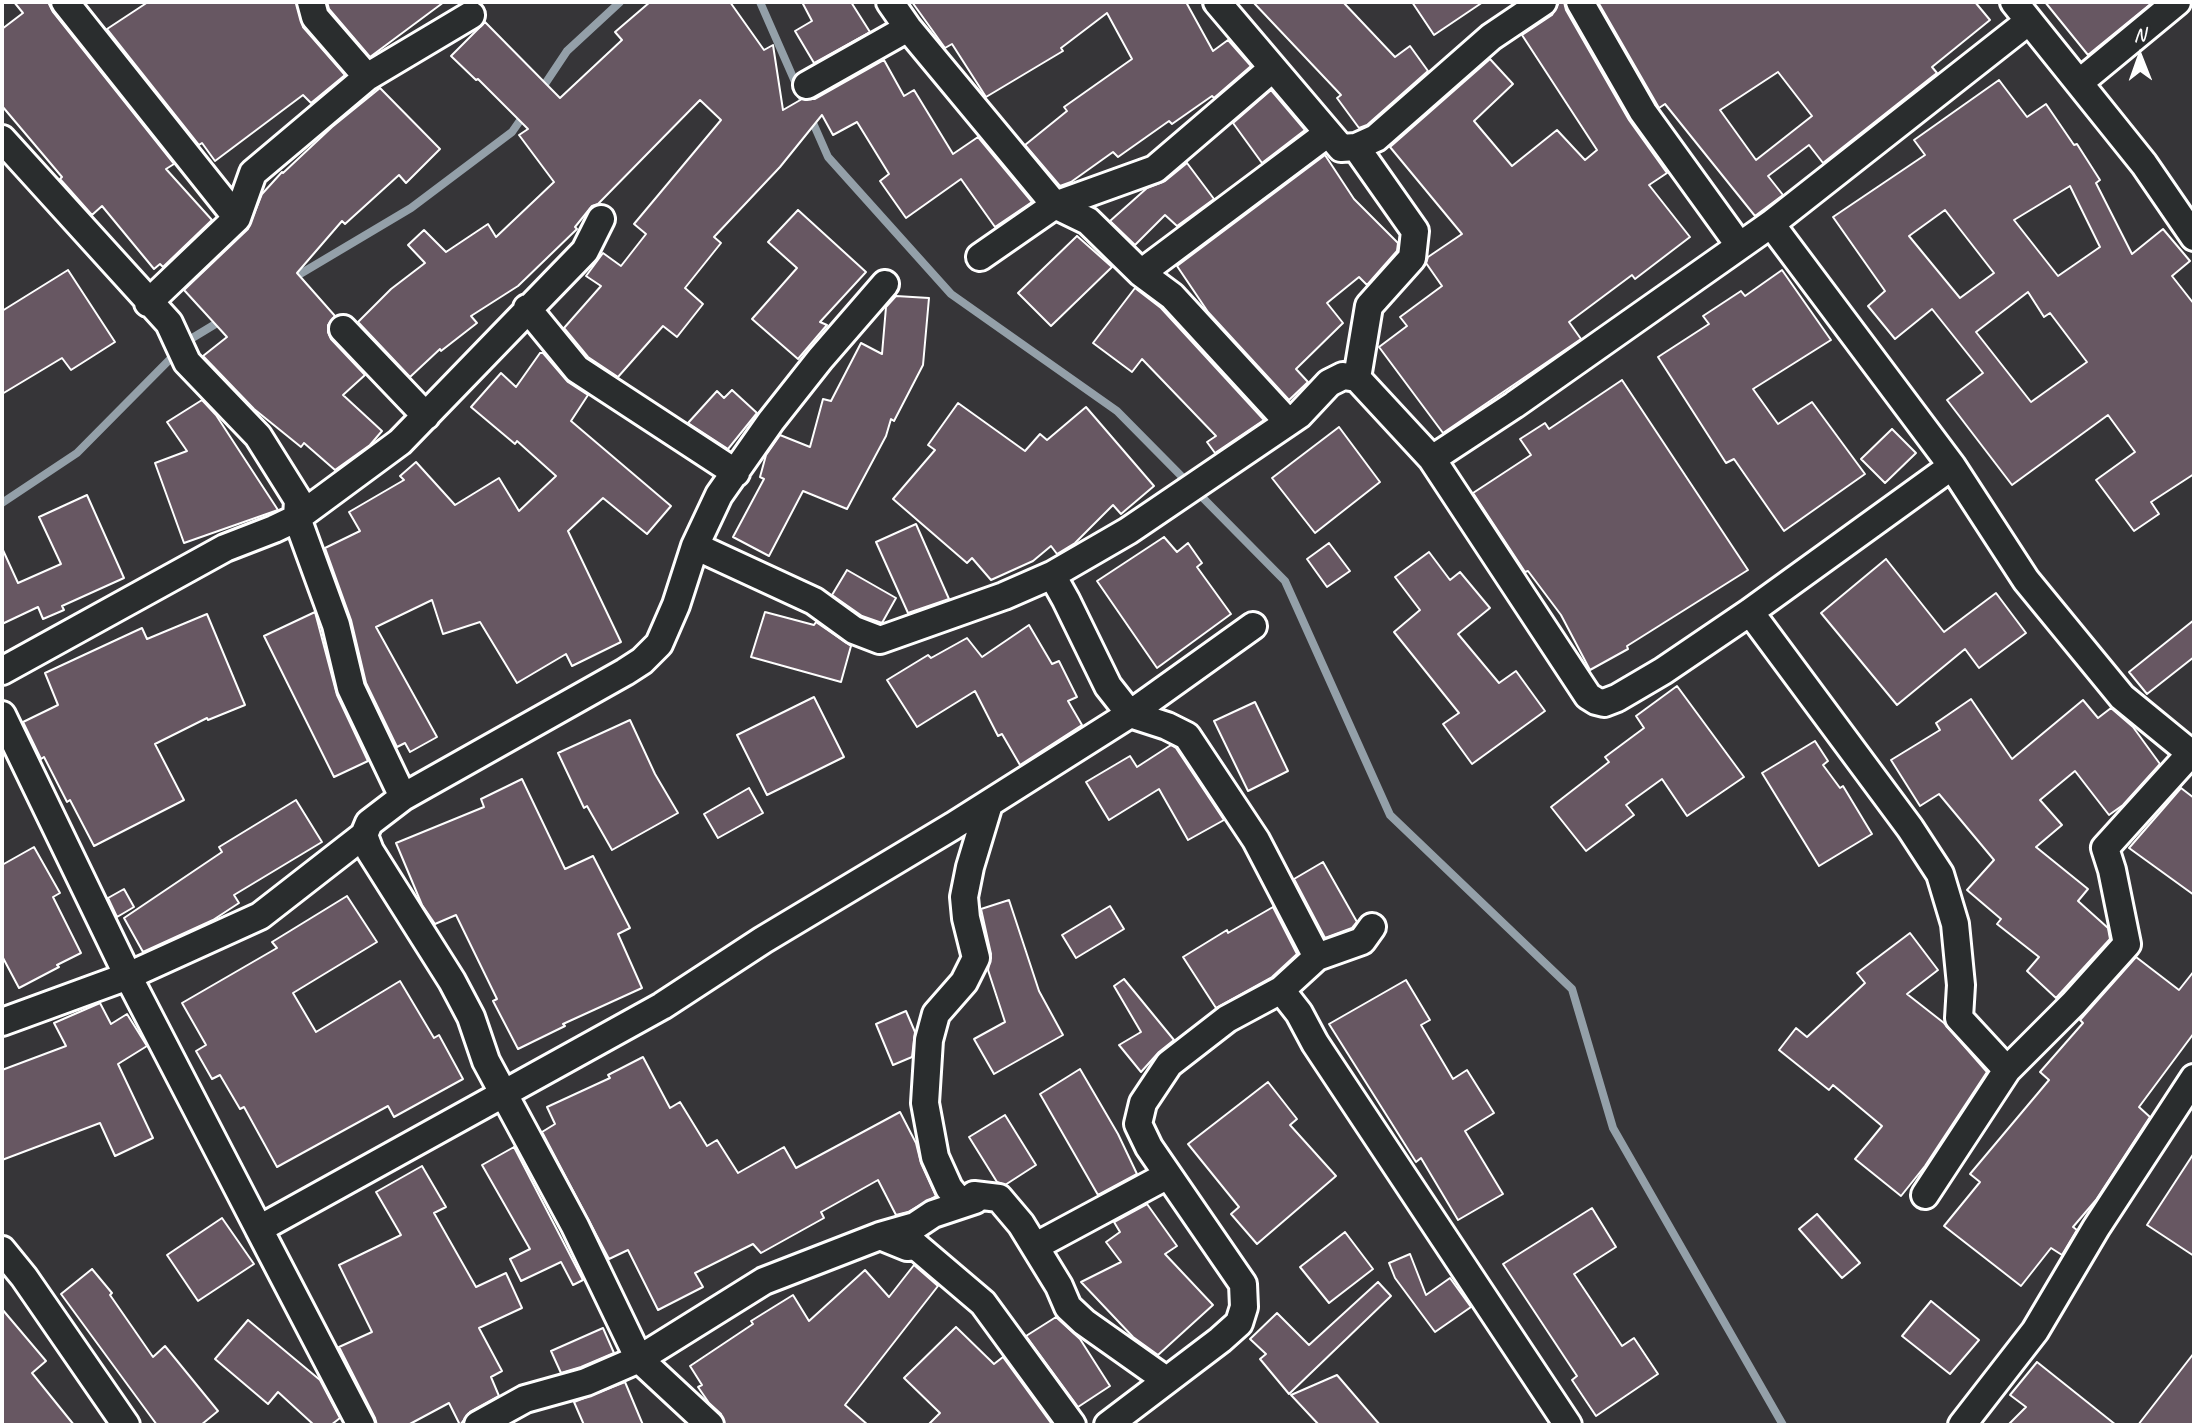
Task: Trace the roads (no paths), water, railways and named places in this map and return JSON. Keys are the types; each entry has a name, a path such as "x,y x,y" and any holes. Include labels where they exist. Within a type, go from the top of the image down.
{"street":[{"path":"65,2 237,218"},
{"path":"311,2 315,17 367,77"},
{"path":"890,2 908,28 1055,205 1088,221 1141,273 1172,296 1288,422"},
{"path":"1217,2 1341,148 1356,147 1376,138 1491,37 1543,2"},
{"path":"1580,2 1643,112 1740,245"},
{"path":"2079,83 2177,2"},
{"path":"1432,459 1514,405 1771,224 2022,11 2144,164 2194,237"},
{"path":"148,303 237,218 253,173 367,77 471,15"},
{"path":"807,85 908,28"},
{"path":"980,257 1055,205 1155,169 1273,68"},
{"path":"1141,273 1328,134"},
{"path":"2,139 148,303 169,323 187,362 258,436 298,500 297,518 336,625 351,688 403,797"},
{"path":"1356,147 1415,231 1412,258 1369,306 1357,378"},
{"path":"2,671 225,548 297,518 400,442 585,251 601,219"},
{"path":"1771,224 1952,466 2026,580 2122,697 2193,755 2105,848 2127,944 2074,1003 2007,1070 1926,1195"},
{"path":"2,1022 128,976 260,916 364,835 369,823 403,797 642,661 659,644 676,605 695,546 719,495 771,421 820,359 886,284"},
{"path":"527,308 577,369 736,473"},
{"path":"343,329 426,416"},
{"path":"695,546 814,601 854,631 880,640 1004,596 1052,575 1128,531 1299,415 1329,383 1343,376 1357,378 1432,459 1588,696 1604,703 1663,671 1750,612 1952,466"},
{"path":"1052,575 1108,686 1130,714 1167,726 1187,736 1256,840 1317,957"},
{"path":"1750,612 1910,828 1940,874 1955,925 1961,985 1959,1018 2007,1070"},
{"path":"260,1229 662,1006 840,892 989,804 1130,714 1253,626"},
{"path":"2,715 128,976 361,1425"},
{"path":"962,1204 949,1188 935,1157 925,1103 929,1040 936,1014 964,982 976,958 964,897 989,804"},
{"path":"364,835 370,851 453,981 471,1017 486,1061 575,1226 639,1359 710,1425"},
{"path":"1108,1425 1220,1340 1239,1323 1244,1307 1243,1284 1149,1147 1139,1124 1143,1103 1169,1064 1227,1019 1281,990 1317,957 1362,941 1372,928"},
{"path":"1281,990 1299,1013 1315,1044 1568,1425"},
{"path":"1962,1425 2035,1331 2096,1227 2194,1078"},
{"path":"1036,1246 1168,1175"},
{"path":"478,1425 525,1399 586,1382 639,1359 764,1280 880,1236 915,1226 933,1214 975,1200 974,1195 999,1198 1021,1224 1059,1286 1068,1307 1084,1322 1166,1380"},
{"path":"880,1236 907,1247 916,1246 984,1303 1072,1425"},
{"path":"2,1250 24,1277 126,1425"}],"waterway":[{"path":"541,90 567,51 620,2"},
{"path":"760,2 828,157 951,294 1117,411 1285,581 1390,815 1572,989 1613,1128 1783,1425"},
{"path":"290,280 411,208 512,132 526,112"},
{"path":"2,503 77,453 189,340 222,320"}]}
